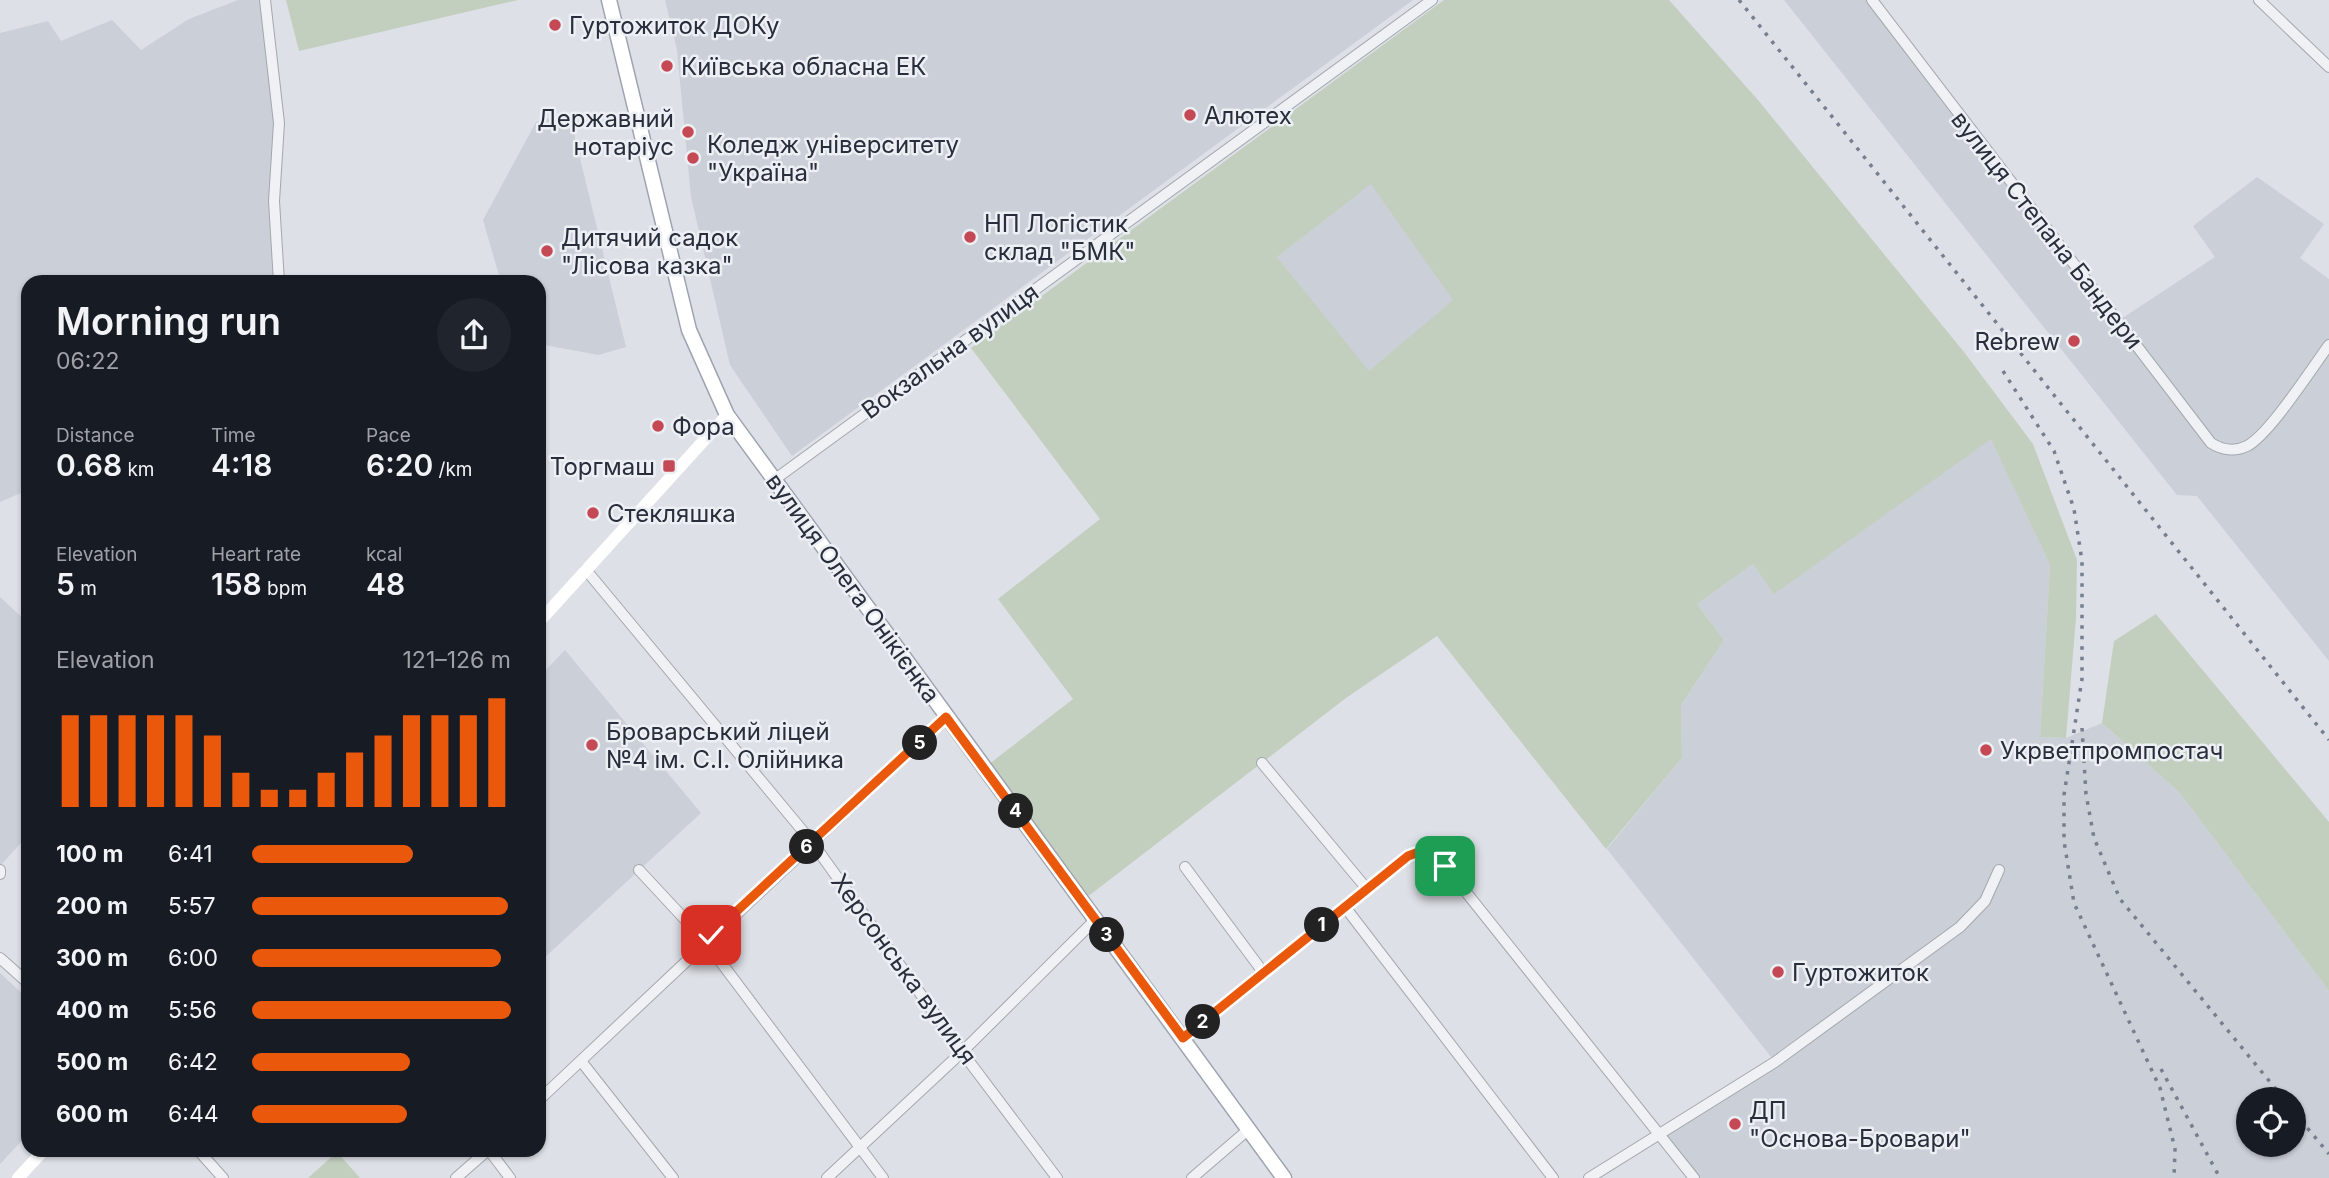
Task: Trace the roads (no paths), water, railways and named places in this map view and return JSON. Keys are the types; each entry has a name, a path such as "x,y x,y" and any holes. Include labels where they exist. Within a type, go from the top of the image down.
{"main road":[{"name":"вулиця Олега Онікієнка","path":"608,0 689,330 727,415 1284,1178"},
{"path":"546,614 727,415"},
{"path":"18,1178 38,1157"}],"street":[{"path":"265,0 279,123 274,201 279,275"},
{"name":"Вокзальна вулиця","path":"774,480 1432,0"},
{"name":"вулиця Степана Бандери","path":"1872,0 2215,446 2229,450 2246,447 2257,439 2329,345"},
{"path":"2259,0 2329,67"},
{"name":"Херсонська вулиця","path":"586,570 813,842 962,1052 1056,1178"},
{"path":"546,1091 581,1061 705,941 946,717"},
{"path":"1262,763 1367,889"},
{"path":"1183,1038 1408,856 1424,850 1438,857 1693,1178"},
{"path":"1185,867 1263,972"},
{"path":"639,870 705,941 883,1178"},
{"path":"1589,1178 1776,1062 1960,927 1985,901 1999,870"},
{"path":"1345,907 1553,1178"},
{"path":"827,1178 962,1052 1096,920"},
{"path":"0,958 21,977"},
{"path":"581,1061 673,1178"},
{"path":"1192,1178 1249,1129"},
{"path":"204,1157 223,1178"},
{"path":"456,1178 480,1157"},
{"path":"494,1157 510,1178"}],"railway":[{"path":"1739,0 2329,740"},
{"path":"2003,371 2054,451 2074,509 2082,561 2082,679 2064,795 2064,841 2074,903 2160,1088 2175,1149 2174,1178"},
{"path":"2082,728 2086,794 2094,838 2120,899 2274,1087"},
{"path":"2161,1069 2220,1178"},
{"path":"2306,1126 2329,1154"}],"place":[{"name":"Гуртожиток ДОКу","path":"555,25"},
{"name":"Київська обласна ЕК","path":"667,66"},
{"name":"Алютех","path":"1190,115"},
{"name":"Державний нотаріус","path":"688,132"},
{"name":"Коледж університету \"Україна\"","path":"693,158"},
{"name":"НП Логістик склад \"БМК\"","path":"970,237"},
{"name":"Дитячий садок \"Лісова казка\"","path":"547,251"},
{"name":"Rebrew","path":"2074,341"},
{"name":"Фора","path":"658,426"},
{"name":"Торгмаш","path":"669,466"},
{"name":"Стекляшка","path":"593,513"},
{"name":"Броварський ліцей №4 ім. С.І. Олійника","path":"592,745"},
{"name":"Укрветпромпостач","path":"1986,750"},
{"name":"Гуртожиток","path":"1778,972"},
{"name":"ДП \"Основа-Бровари\"","path":"1735,1124"}]}
